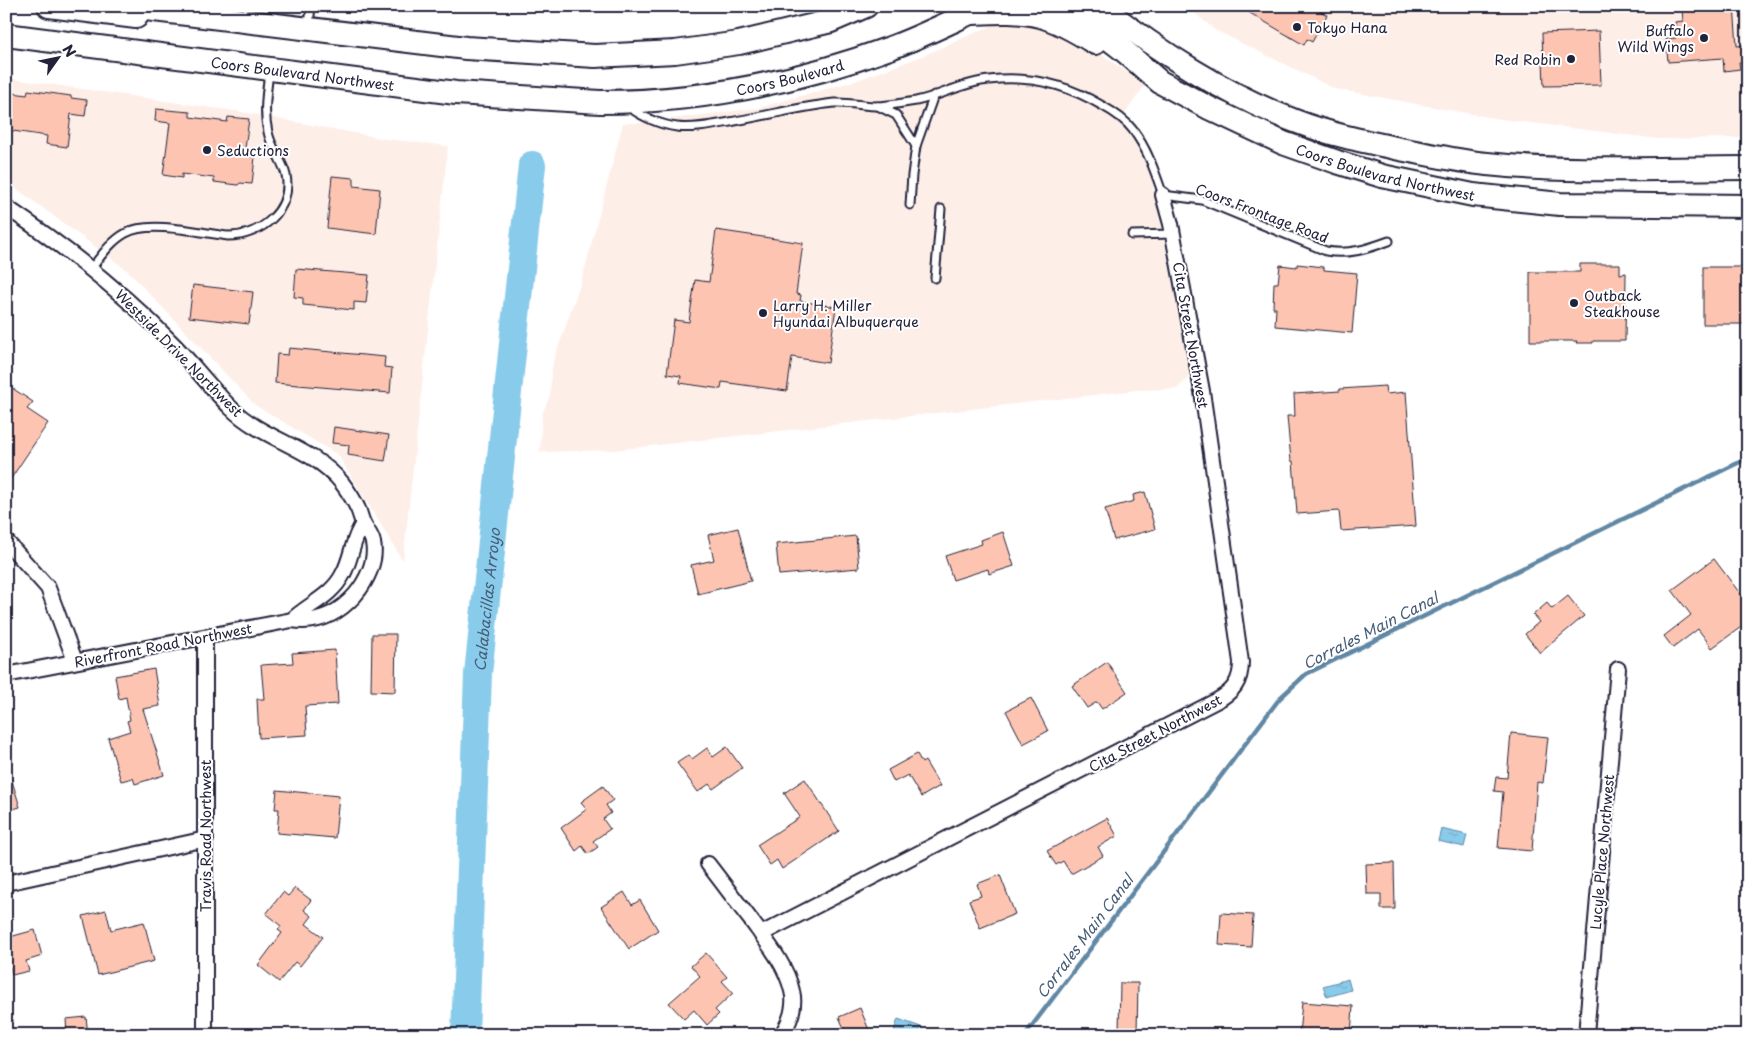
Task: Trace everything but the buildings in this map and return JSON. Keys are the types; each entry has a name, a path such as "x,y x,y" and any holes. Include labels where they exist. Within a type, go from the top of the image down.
{"main road":[{"path":"49,6 212,26 274,25"},
{"path":"121,6 466,48 595,56 675,52 739,43 831,21 866,6"},
{"name":"Coors Boulevard Northwest","path":"1066,6 1122,49 1160,82 1260,133 1337,162 1401,182 1499,199 1560,204 1748,206"},
{"name":"Coors Boulevard Northwest","path":"1100,6 1156,48 1221,87 1269,110 1328,132 1373,144 1458,160 1517,166 1571,168 1748,168"},
{"path":"1125,6 1156,48"},
{"path":"976,10 1014,12 1040,16 1080,34 1160,82"},
{"name":"Coors Boulevard","path":"600,102 672,99 726,92 822,71 892,48 976,10"},
{"name":"Coors Boulevard Northwest","path":"6,35 456,93 600,102"}],"street":[{"name":"Cita Street Northwest","path":"761,934 1208,706 1232,691 1238,683 1241,673 1241,662 1212,455 1173,234 1163,195"},
{"name":"Westside Drive Northwest","path":"6,207 91,269 159,330 240,417 311,457 333,473 351,496 363,524 370,533 373,544 371,568 350,601 320,620"},
{"path":"292,620 325,596 339,581 349,563 358,531 363,524"},
{"path":"6,541 48,588 75,661"},
{"name":"Riverfront Road Northwest","path":"6,675 292,620 320,620"},
{"name":"Travis Road Northwest","path":"205,637 205,1035"},
{"name":"Lucyle Place Northwest","path":"1586,1035 1618,668"},
{"path":"6,883 206,839"},
{"path":"708,864 761,934 781,964 793,993 790,1019 781,1035"}],"lane":[{"path":"309,29 311,6"},
{"path":"91,269 116,240 137,228 158,227 240,236 251,233 272,220 284,200 286,176 283,165 272,146 267,127 266,106 269,69"},
{"path":"622,102 637,113 659,122 678,127 709,126 806,106 840,102 878,106 912,102 988,80 1016,78 1050,82 1081,93 1114,113 1132,129 1150,156 1163,195"},
{"path":"910,205 916,146 934,95"},
{"path":"878,106 896,115 916,146"},
{"name":"Coors Frontage Road","path":"1163,195 1202,200 1326,251 1336,253 1353,252 1389,241"},
{"path":"935,278 941,209"},
{"path":"1132,235 1173,234"}],"shaded area":[{"path":"1186,6 1748,6 1748,138 1658,139 1493,118 1335,89 1215,30"},
{"path":"1021,19 1084,42 1145,85 1120,121 1128,129 1148,161 1191,375 1177,389 1137,390 615,450 540,452 542,414 550,395 553,362 583,276 623,123 638,123 758,108 858,80 920,57 1000,22"},
{"path":"6,78 242,112 386,139 448,146 403,561 338,455 255,405 128,271 6,181"}],"water":[{"path":"1441,829 1467,835 1464,847 1438,841"},
{"path":"1348,979 1351,990 1327,997 1323,986"},
{"path":"898,1019 921,1027 920,1031 922,1034 907,1035 894,1031"}],"waterway":[{"name":"Calabacillas Arroyo","path":"465,1035 478,674 532,165"},
{"name":"Corrales Main Canal","path":"1025,1035 1280,698 1306,674 1748,458"}],"place":[{"name":"Tokyo Hana","path":"1297,27"},
{"name":"Buffalo Wild Wings","path":"1704,38"},
{"name":"Red Robin","path":"1571,59"},
{"name":"Seductions","path":"207,150"},
{"name":"Outback Steakhouse","path":"1574,303"},
{"name":"Larry H. Miller Hyundai Albuquerque","path":"763,313"}]}
